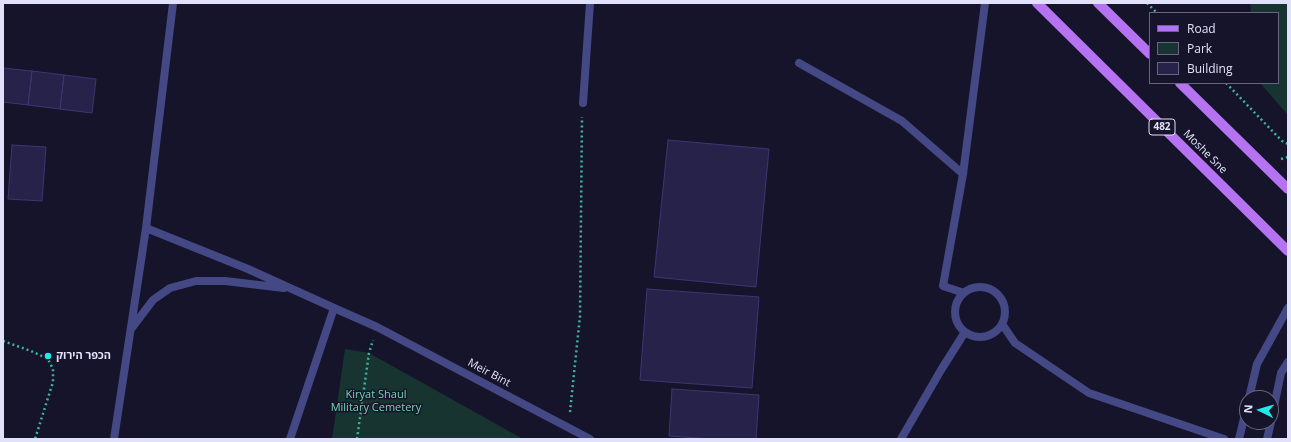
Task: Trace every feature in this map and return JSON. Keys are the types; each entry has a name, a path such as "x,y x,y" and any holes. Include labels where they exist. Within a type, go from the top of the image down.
{"main road":[{"name":"Moshe Sne","path":"1036,3 1288,251"},
{"path":"1098,3 1149,53"},
{"path":"1181,84 1286,185"}],"street":[{"path":"114,439 146,228 173,3"},
{"path":"582,103 590,3"},
{"path":"964,293 943,286 963,174 985,3"},
{"path":"799,63 902,121 963,174"},
{"name":"Meir Bint","path":"146,228 248,268 377,327 590,439"},
{"path":"131,329 153,300 170,288 196,282 225,281 291,288"},
{"path":"981,287 989,289 1002,301 1004,316 1002,324 996,331 988,336 979,337 965,332 956,322 955,308 958,299 969,289 981,287"},
{"path":"290,439 334,308"},
{"path":"1251,390 1256,364 1288,308"},
{"path":"1002,324 1015,343 1089,393 1224,439"},
{"path":"901,439 965,332"},
{"path":"1277,390 1281,373 1288,362"}],"path":[{"path":"1147,3 1156,12"},
{"path":"1227,84 1282,141 1288,144"},
{"path":"568,427 580,316 582,103"},
{"path":"357,439 369,353 377,327"},
{"path":"3,341 31,350 48,359 53,369 53,382 35,439"}],"green space":[{"path":"1250,3 1288,3 1288,115 1261,84 1279,84 1279,12 1251,12"},
{"name":"Kiryat Shaul Military Cemetery","path":"345,349 369,353 523,439 332,439"}],"building":[{"path":"3,68 32,71 28,105 3,102"},
{"path":"32,71 64,75 60,109 28,105"},
{"path":"64,75 96,79 92,113 60,109"},
{"path":"668,140 769,149 756,287 654,277"},
{"path":"12,145 46,147 42,201 8,199"},
{"path":"647,289 759,297 752,388 640,380"},
{"path":"672,389 759,395 756,439 712,439 669,436"}],"place":[{"name":"הכפר הירוק","path":"48,356"}]}
